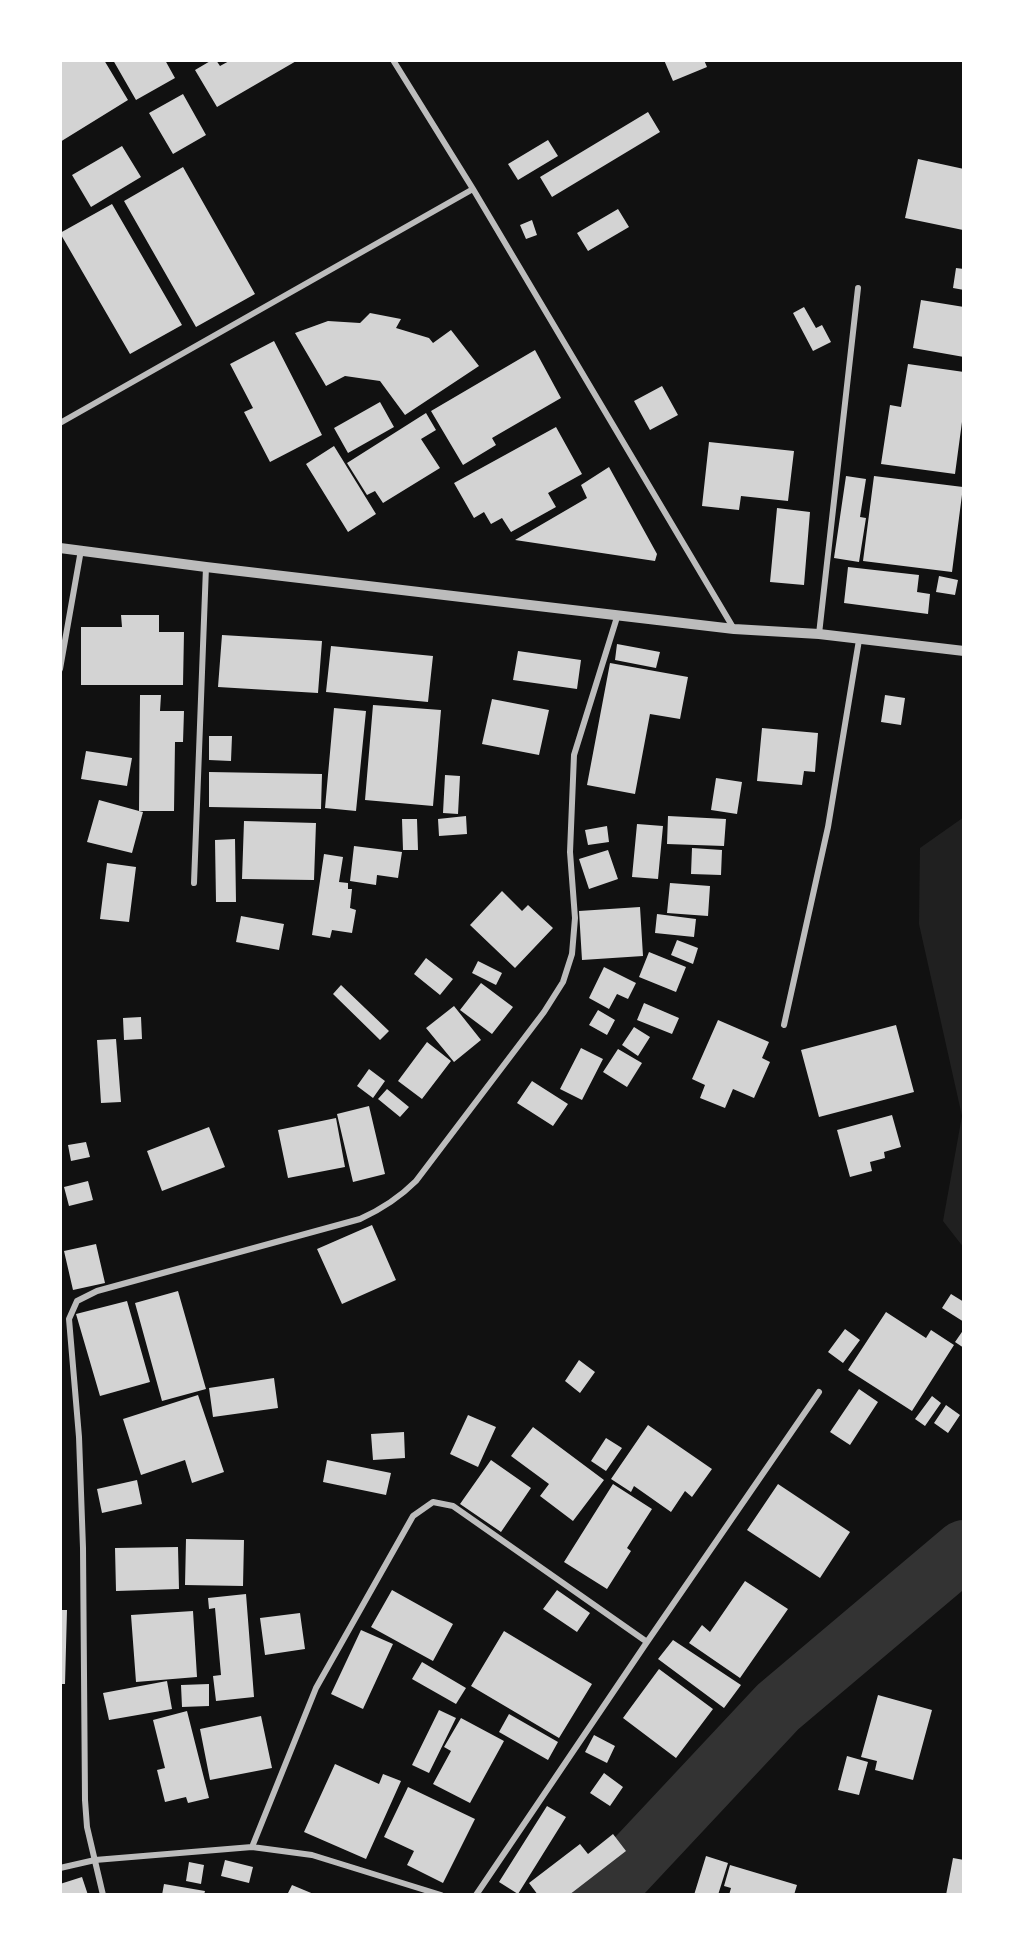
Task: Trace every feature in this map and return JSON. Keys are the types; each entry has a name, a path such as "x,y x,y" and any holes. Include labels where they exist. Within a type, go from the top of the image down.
{"street":[{"path":"393,60 735,629"},
{"path":"60,423 472,189"},
{"path":"819,634 858,288"},
{"path":"60,548 735,629 819,634 964,651"},
{"path":"60,669 81,550"},
{"path":"194,884 206,567"},
{"path":"104,1895 87,1827 85,1800 83,1548 79,1437 69,1319 77,1301 97,1291 360,1219 384,1208 416,1181 544,1012 563,982 572,954 574,918 570,852 574,755 618,614"},
{"path":"784,1025 828,827 859,640"},
{"path":"476,1895 646,1642 819,1392"},
{"path":"252,1847 316,1688 413,1516 433,1502 453,1506 646,1642"},
{"path":"60,1868 95,1860 252,1847 312,1856 441,1895"}],"shaded area":[{"path":"964,817 964,1248 943,1221 962,1116 919,924 920,848"}],"building":[{"path":"60,60 104,60 128,100 60,142"},
{"path":"113,60 165,60 175,78 136,100"},
{"path":"216,60 220,66 231,60 298,60 217,107 195,70"},
{"path":"664,60 704,60 707,67 673,81"},
{"path":"183,94 206,135 173,154 149,113"},
{"path":"648,112 660,132 552,197 540,177"},
{"path":"548,140 558,156 518,180 508,164"},
{"path":"122,146 141,177 91,207 72,175"},
{"path":"918,159 964,169 963,230 905,218"},
{"path":"183,167 255,294 196,327 124,201"},
{"path":"112,204 182,325 130,354 60,233"},
{"path":"618,209 629,227 588,251 577,233"},
{"path":"532,220 537,235 526,239 520,225"},
{"path":"956,268 964,269 964,290 953,288"},
{"path":"921,300 964,307 964,357 913,348"},
{"path":"804,307 816,328 822,325 831,342 813,351 793,313"},
{"path":"370,313 401,319 396,328 429,338 433,343 451,330 479,366 405,415 380,381 345,376 326,386 295,333 328,321 360,323"},
{"path":"274,341 322,435 270,462 244,412 253,408 230,364"},
{"path":"535,350 561,398 492,438 496,445 463,465 431,411"},
{"path":"908,364 964,372 964,407 955,474 881,464 890,405 901,407"},
{"path":"662,386 678,415 650,430 634,401"},
{"path":"380,402 394,427 348,453 334,428"},
{"path":"426,413 436,430 421,439 440,468 383,503 375,491 367,495 347,463"},
{"path":"556,427 582,474 548,493 556,507 511,532 502,518 491,524 484,512 474,518 454,483"},
{"path":"709,442 794,451 788,501 741,496 739,510 702,506"},
{"path":"334,446 376,514 348,532 306,464"},
{"path":"609,467 657,554 655,561 515,540 587,498 581,485"},
{"path":"846,476 866,479 860,517 866,518 859,562 834,558"},
{"path":"874,476 963,487 952,572 863,561"},
{"path":"777,508 810,512 804,585 770,582"},
{"path":"848,567 919,575 917,592 930,594 928,614 844,603"},
{"path":"939,576 958,580 955,595 936,592"},
{"path":"121,615 159,615 159,632 184,632 183,685 81,685 81,627 122,627"},
{"path":"222,635 322,641 318,693 218,687"},
{"path":"617,644 660,652 656,668 615,660"},
{"path":"331,646 433,656 428,702 326,692"},
{"path":"518,651 581,660 577,689 513,680"},
{"path":"610,663 688,677 680,719 650,714 635,794 587,785"},
{"path":"140,695 161,695 160,711 184,711 183,742 175,742 174,811 139,811"},
{"path":"885,695 905,698 901,725 881,722"},
{"path":"492,699 549,710 539,755 482,744"},
{"path":"373,705 441,710 433,806 365,800"},
{"path":"334,708 366,711 356,811 325,808"},
{"path":"762,728 818,733 815,772 804,771 802,785 757,781"},
{"path":"209,736 232,736 231,761 209,760"},
{"path":"86,751 132,758 127,786 81,779"},
{"path":"209,772 322,774 321,809 209,807"},
{"path":"445,775 460,776 458,814 443,813"},
{"path":"716,778 742,782 737,814 711,810"},
{"path":"99,800 143,812 132,853 87,842"},
{"path":"466,816 467,834 439,836 438,819"},
{"path":"668,816 726,819 724,846 667,844"},
{"path":"402,819 417,819 418,850 403,850"},
{"path":"244,821 316,823 314,880 242,879"},
{"path":"637,824 663,826 658,879 632,877"},
{"path":"607,826 609,842 588,845 585,830"},
{"path":"235,839 236,902 216,902 215,840"},
{"path":"354,846 402,852 398,878 377,875 376,885 350,881"},
{"path":"692,848 722,850 721,875 691,874"},
{"path":"608,850 618,879 589,889 579,859"},
{"path":"324,854 343,857 339,882 348,883 348,889 352,889 350,908 356,910 352,933 332,930 330,938 312,935"},
{"path":"107,863 136,867 129,922 100,919"},
{"path":"670,883 710,886 708,916 667,913"},
{"path":"502,891 522,911 528,905 553,928 515,968 470,925"},
{"path":"640,907 643,956 582,960 579,911"},
{"path":"657,914 696,919 694,937 655,933"},
{"path":"241,916 284,924 279,950 236,942"},
{"path":"677,940 698,948 693,964 671,955"},
{"path":"649,952 686,967 676,992 639,977"},
{"path":"426,958 453,979 440,995 414,974"},
{"path":"478,961 502,973 496,985 472,973"},
{"path":"604,967 636,983 628,999 617,994 609,1009 589,998"},
{"path":"481,983 513,1007 492,1034 460,1010"},
{"path":"341,985 389,1031 380,1040 333,994"},
{"path":"644,1003 679,1018 672,1034 637,1020"},
{"path":"454,1006 481,1040 454,1062 426,1028"},
{"path":"598,1010 615,1020 607,1035 589,1025"},
{"path":"141,1017 142,1039 124,1040 123,1018"},
{"path":"718,1020 769,1042 762,1058 770,1062 754,1098 733,1089 725,1108 700,1098 705,1085 692,1079"},
{"path":"896,1025 914,1092 819,1117 801,1050"},
{"path":"634,1027 650,1037 638,1056 622,1045"},
{"path":"116,1039 121,1102 101,1103 97,1040"},
{"path":"427,1042 451,1061 422,1099 398,1081"},
{"path":"581,1048 603,1059 582,1100 560,1089"},
{"path":"618,1049 642,1063 627,1087 603,1072"},
{"path":"369,1069 385,1081 373,1098 357,1086"},
{"path":"532,1081 568,1104 553,1126 517,1103"},
{"path":"387,1089 409,1107 400,1117 378,1099"},
{"path":"369,1106 385,1174 353,1182 337,1114"},
{"path":"892,1115 901,1147 884,1152 885,1158 870,1162 872,1171 850,1177 837,1130"},
{"path":"336,1118 345,1167 288,1178 278,1130"},
{"path":"209,1127 225,1167 162,1191 147,1151"},
{"path":"86,1142 90,1157 71,1161 68,1145"},
{"path":"88,1181 93,1200 69,1206 64,1187"},
{"path":"372,1225 396,1280 342,1304 317,1249"},
{"path":"96,1244 105,1283 73,1290 64,1251"},
{"path":"178,1291 206,1389 162,1401 135,1303"},
{"path":"951,1294 964,1302 964,1322 942,1308"},
{"path":"127,1301 150,1382 100,1396 76,1314"},
{"path":"886,1312 926,1338 931,1330 954,1345 912,1411 848,1370"},
{"path":"845,1329 860,1340 843,1363 828,1352"},
{"path":"964,1329 964,1348 955,1342"},
{"path":"579,1360 595,1372 580,1393 565,1381"},
{"path":"274,1378 278,1408 213,1417 209,1388"},
{"path":"859,1389 878,1402 850,1445 830,1432"},
{"path":"198,1395 224,1472 192,1483 185,1460 141,1475 123,1419"},
{"path":"932,1396 941,1403 925,1426 915,1419"},
{"path":"946,1405 960,1415 948,1433 934,1423"},
{"path":"468,1415 496,1427 478,1467 450,1454"},
{"path":"648,1425 712,1469 692,1497 685,1491 671,1512 634,1486 631,1492 611,1479"},
{"path":"533,1427 604,1480 573,1521 540,1496 549,1484 511,1456"},
{"path":"404,1432 405,1458 373,1460 371,1434"},
{"path":"606,1438 622,1448 606,1471 591,1461"},
{"path":"327,1460 391,1473 386,1495 323,1482"},
{"path":"491,1460 531,1488 501,1532 460,1504"},
{"path":"137,1480 142,1504 102,1513 97,1489"},
{"path":"613,1484 652,1509 627,1548 631,1551 607,1589 564,1562"},
{"path":"778,1484 850,1532 820,1578 747,1530"},
{"path":"186,1539 244,1540 243,1586 185,1585"},
{"path":"178,1547 179,1589 116,1591 115,1548"},
{"path":"745,1581 788,1609 740,1678 689,1643 702,1625 710,1632"},
{"path":"392,1590 453,1624 433,1661 371,1627"},
{"path":"557,1590 590,1613 577,1632 543,1609"},
{"path":"246,1594 254,1697 216,1701 213,1676 221,1675 215,1608 209,1609 208,1598"},
{"path":"60,1610 67,1610 65,1684 60,1684"},
{"path":"193,1611 197,1677 136,1682 131,1615"},
{"path":"300,1613 305,1649 265,1655 260,1618"},
{"path":"361,1630 393,1644 363,1709 331,1694"},
{"path":"504,1631 592,1684 559,1738 471,1686"},
{"path":"673,1640 741,1685 724,1708 658,1659"},
{"path":"422,1662 466,1688 456,1704 412,1679"},
{"path":"659,1669 713,1709 676,1758 623,1718"},
{"path":"167,1681 172,1709 109,1720 103,1693"},
{"path":"209,1684 209,1706 182,1707 181,1685"},
{"path":"878,1695 932,1710 913,1780 875,1770 877,1761 861,1757"},
{"path":"439,1710 456,1718 429,1773 412,1765"},
{"path":"187,1711 209,1798 188,1803 186,1797 165,1802 157,1770 165,1768 153,1720"},
{"path":"509,1714 558,1742 548,1760 499,1732"},
{"path":"261,1716 272,1768 210,1780 200,1729"},
{"path":"461,1718 504,1741 470,1803 433,1784 451,1751 444,1747"},
{"path":"594,1735 615,1746 607,1763 585,1752"},
{"path":"847,1756 868,1762 859,1795 838,1790"},
{"path":"335,1764 379,1784 383,1774 401,1781 366,1859 304,1832"},
{"path":"604,1773 623,1787 610,1806 590,1793"},
{"path":"408,1787 475,1819 443,1883 407,1865 414,1851 384,1837"},
{"path":"547,1806 566,1817 518,1894 499,1882"},
{"path":"613,1834 626,1851 569,1895 538,1895 529,1883 580,1844 588,1854"},
{"path":"706,1856 728,1863 718,1895 694,1895"},
{"path":"953,1858 964,1860 964,1895 946,1895"},
{"path":"225,1860 253,1867 249,1883 221,1876"},
{"path":"189,1862 204,1865 201,1884 186,1881"},
{"path":"730,1865 797,1885 794,1895 729,1895 731,1888 724,1886"},
{"path":"82,1877 88,1895 60,1895 60,1884"},
{"path":"164,1884 205,1891 204,1895 162,1895"},
{"path":"292,1885 316,1895 287,1895"}],"waterway":[{"path":"602,1895 778,1707 964,1550"}]}
